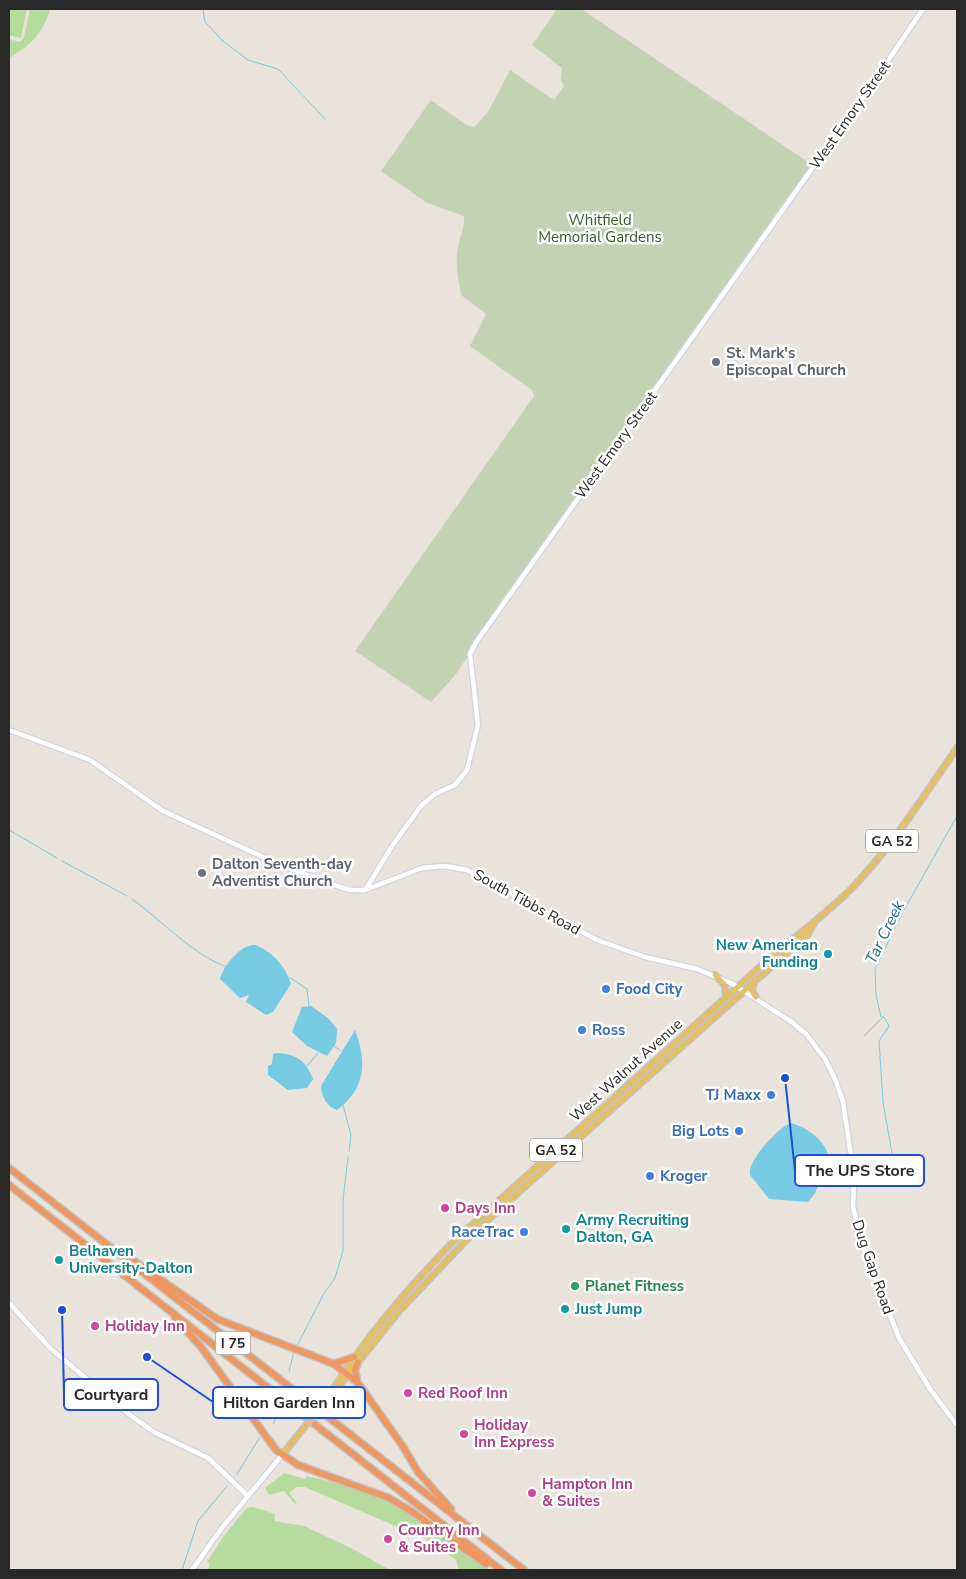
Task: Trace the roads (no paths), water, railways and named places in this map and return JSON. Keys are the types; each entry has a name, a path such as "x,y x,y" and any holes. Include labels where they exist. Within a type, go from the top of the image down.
{"highway":[{"name":"I 75","path":"9,1168 524,1570"},
{"name":"I 75","path":"9,1185 501,1570"},
{"path":"106,1244 218,1319 334,1364 346,1372 358,1383 402,1445 418,1472 457,1518"},
{"path":"170,1311 238,1395 264,1436 282,1455 298,1465 389,1498 497,1570"},
{"path":"334,1364 356,1359 355,1370 358,1383"}],"main road":[{"name":"West Walnut Avenue","path":"282,1455 326,1401 346,1372 422,1274 459,1237 738,987 803,930 813,924 854,886 877,860 957,748"},
{"name":"West Walnut Avenue","path":"356,1359 474,1232 808,934 813,924"},
{"path":"715,975 725,985 726,998"},
{"path":"754,982 752,991 756,997"}],"street":[{"name":"West Emory Street","path":"365,890 392,846 421,806 435,794 455,785 467,770 478,724 470,654 477,641 923,9"},
{"name":"South Tibbs Road","path":"9,730 66,749 101,766 157,807 214,836 328,883 350,890 365,890 422,868 445,866 467,870 559,921 614,948 715,975 738,987"},
{"name":"Dug Gap Road","path":"738,987 778,1011 807,1035 825,1058 843,1102 854,1176 853,1207 861,1242 899,1338 930,1389 957,1425"},
{"path":"9,1303 51,1349 130,1415 154,1432 201,1453 248,1496"},
{"path":"192,1570 207,1547 282,1455"}],"water":[{"path":"255,945 267,951 278,960 291,984 273,1012 266,1015 246,1002 249,995 240,998 220,979 233,957 244,948"},
{"path":"311,1006 328,1018 337,1029 336,1043 327,1056 307,1046 292,1032 302,1007"},
{"path":"355,1030 362,1064 359,1083 347,1102 337,1110 333,1109 325,1101 321,1086"},
{"path":"273,1054 294,1056 303,1062 313,1079 307,1088 288,1090 268,1075 268,1066 272,1064"},
{"path":"791,1123 804,1128 820,1140 829,1158 815,1193 808,1202 769,1199 750,1175 753,1162 764,1145"}],"waterway":[{"path":"203,9 205,22 223,41 248,60 278,69 325,119"},
{"name":"Tar Creek","path":"892,1153 883,1102 879,1041 889,1026 884,1017 881,1017 876,995 875,969 904,910 957,816"},
{"path":"9,830 57,858"},
{"path":"62,861 127,896"},
{"path":"132,899 188,945 226,967"},
{"path":"289,977 307,989 309,1006"},
{"path":"864,1036 883,1017"},
{"path":"334,1046 341,1051"},
{"path":"307,1066 318,1053"},
{"path":"343,1105 351,1135 349,1151"},
{"path":"297,1346 323,1295 335,1278 343,1251 343,1200 348,1157"},
{"path":"289,1371 294,1352"},
{"path":"273,1424 281,1408"},
{"path":"237,1474 260,1437"},
{"path":"182,1570 198,1521 227,1486"}],"place":[{"name":"St. Mark's Episcopal Church","path":"716,362"},
{"name":"Dalton Seventh-day Adventist Church","path":"202,873"},
{"name":"New American Funding","path":"828,954"},
{"name":"Food City","path":"606,989"},
{"name":"Ross","path":"582,1030"},
{"name":"The UPS Store","path":"785,1078"},
{"name":"TJ Maxx","path":"771,1095"},
{"name":"Big Lots","path":"739,1131"},
{"name":"Kroger","path":"650,1176"},
{"name":"Days Inn","path":"445,1208"},
{"name":"Army Recruiting Dalton, GA","path":"566,1229"},
{"name":"RaceTrac","path":"524,1232"},
{"name":"Belhaven University-Dalton","path":"59,1260"},
{"name":"Planet Fitness","path":"575,1286"},
{"name":"Just Jump","path":"565,1309"},
{"name":"Courtyard","path":"62,1310"},
{"name":"Holiday Inn","path":"95,1326"},
{"name":"Hilton Garden Inn","path":"147,1357"},
{"name":"Red Roof Inn","path":"408,1393"},
{"name":"Holiday Inn Express","path":"464,1434"},
{"name":"Hampton Inn & Suites","path":"532,1493"},
{"name":"Country Inn & Suites","path":"388,1539"}],"park label":[{"name":"Whitfield Memorial Gardens","path":"600,228"}]}
